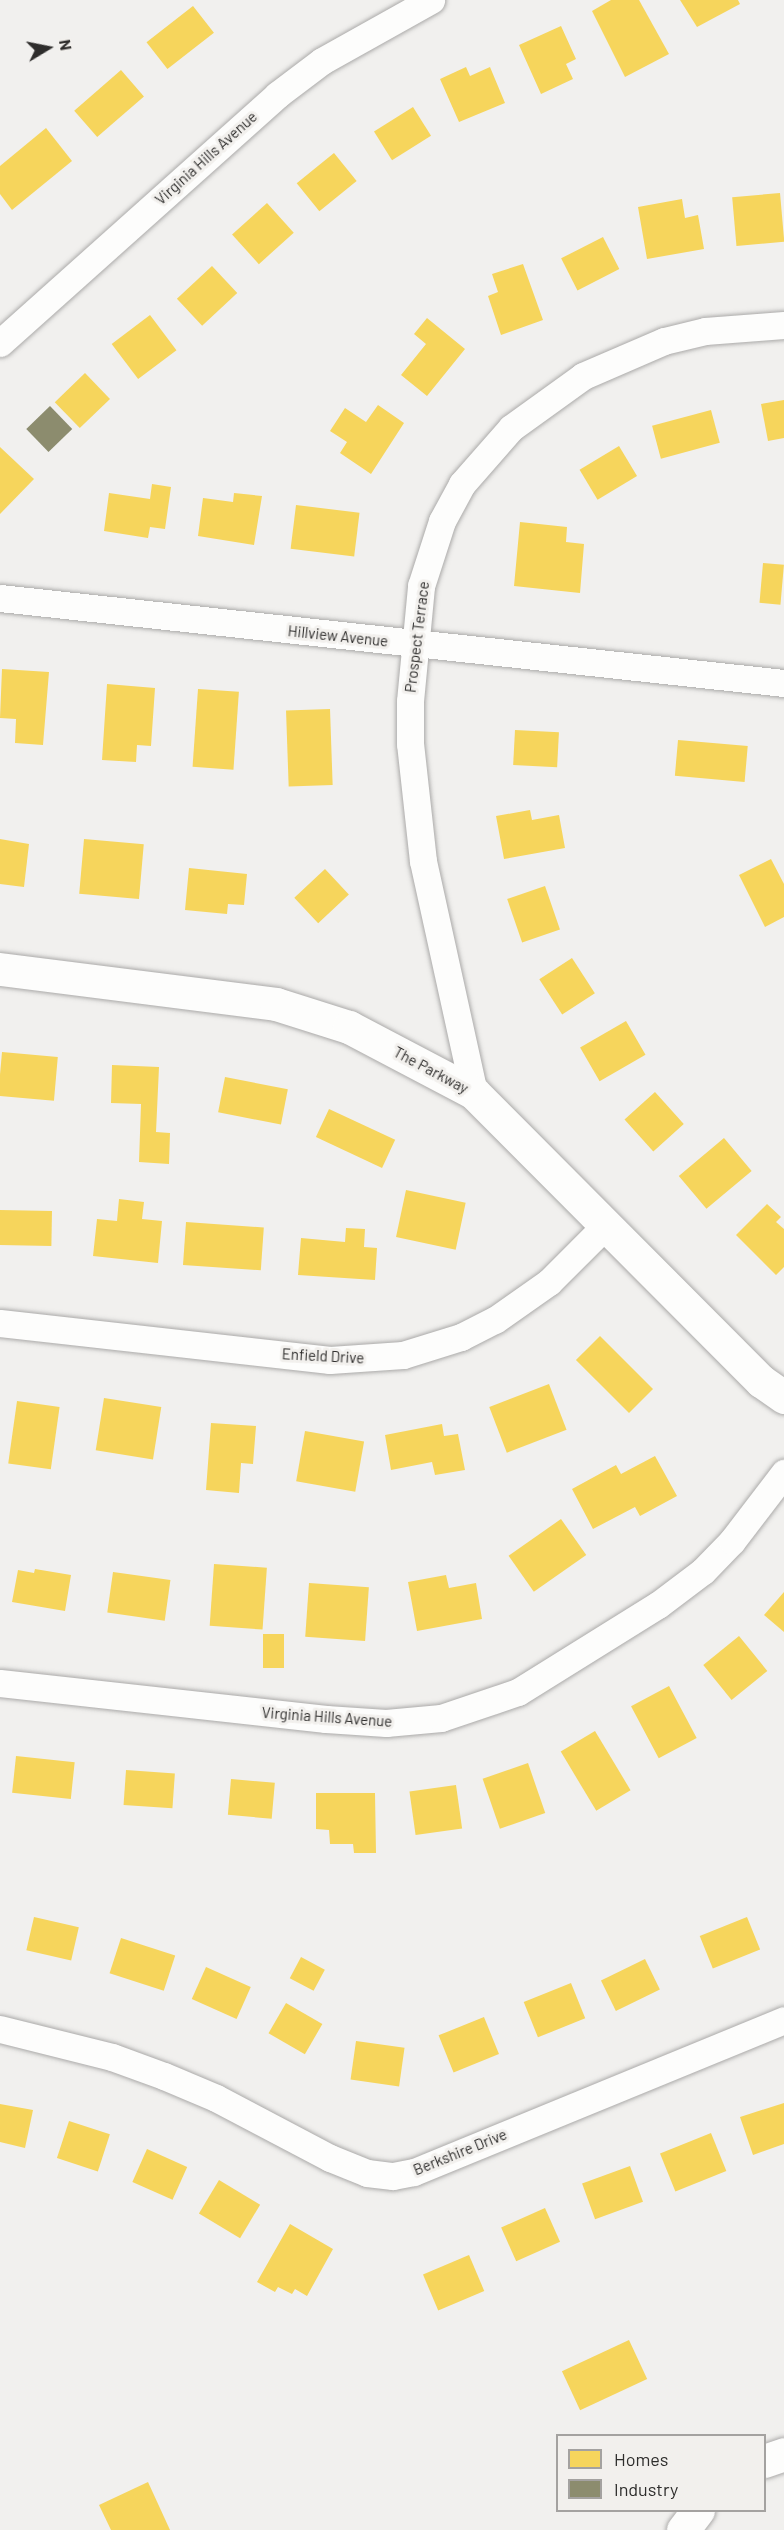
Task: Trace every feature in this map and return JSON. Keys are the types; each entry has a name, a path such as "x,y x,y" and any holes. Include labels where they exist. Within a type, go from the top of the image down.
{"street":[{"name":"Virginia Hills Avenue","path":"0,343 277,95 339,50 431,0"},
{"name":"Prospect Terrace","path":"474,1094 414,800 410,701 421,586 442,521 479,462 511,428 583,376 664,341 705,331 784,325"},
{"name":"Hillview Avenue","path":"0,598 784,683"},
{"name":"The Parkway","path":"0,969 276,1004 349,1027 474,1094 761,1381 784,1397"},
{"name":"Enfield Drive","path":"0,1323 330,1360 404,1355 461,1337 514,1308 549,1282 605,1227"},
{"name":"Virginia Hills Avenue","path":"0,1683 326,1719 386,1723 441,1718 518,1692 658,1605 732,1541 784,1473"},
{"name":"Berkshire Drive","path":"0,2029 112,2057 164,2076 216,2098 330,2158 367,2173 393,2176 414,2172 784,2020"},
{"path":"766,2461 784,2454"}],"building: Homes":[{"path":"611,0 639,0 669,54 625,77 592,11"},
{"path":"680,0 738,0 740,4 697,27"},
{"path":"193,6 214,33 167,69 147,42"},
{"path":"561,26 576,59 566,64 573,79 541,94 519,45"},
{"path":"466,67 470,76 490,67 505,103 459,122 440,79"},
{"path":"121,70 144,96 97,137 74,111"},
{"path":"413,107 431,136 392,160 374,131"},
{"path":"46,128 72,161 12,210 0,194 0,166"},
{"path":"334,153 357,181 319,211 297,183"},
{"path":"780,193 784,242 736,246 732,197"},
{"path":"682,199 685,218 698,215 704,249 647,259 638,207"},
{"path":"267,203 294,233 259,264 232,234"},
{"path":"603,237 619,269 577,290 561,258"},
{"path":"523,264 543,320 501,335 488,296 498,292 492,274"},
{"path":"212,266 237,293 202,326 177,299"},
{"path":"150,315 176,350 138,379 112,344"},
{"path":"427,318 465,349 427,396 401,375 426,344 414,334"},
{"path":"85,373 110,399 80,428 55,402"},
{"path":"784,400 784,438 768,441 761,404"},
{"path":"378,405 404,423 371,474 340,453 347,442 330,431 345,408 366,422"},
{"path":"711,410 720,443 661,459 652,426"},
{"path":"619,446 637,476 598,500 580,470"},
{"path":"0,447 34,479 0,514"},
{"path":"152,484 171,487 165,529 150,527 148,538 104,531 109,493 150,499"},
{"path":"234,493 262,496 254,545 198,536 203,498 233,502"},
{"path":"296,505 360,513 354,556 291,549"},
{"path":"520,522 567,527 566,542 584,544 580,593 514,586"},
{"path":"763,563 784,565 780,605 760,603"},
{"path":"2,669 49,672 43,745 15,743 16,719 0,718"},
{"path":"107,684 155,688 151,746 137,745 136,762 102,760"},
{"path":"198,689 239,692 233,770 193,767"},
{"path":"330,709 333,785 289,786 286,711"},
{"path":"515,730 559,732 557,767 513,765"},
{"path":"678,740 748,746 745,782 675,776"},
{"path":"530,810 532,820 559,815 565,848 504,859 496,816"},
{"path":"0,839 29,844 24,887 0,884"},
{"path":"84,839 144,844 139,899 79,894"},
{"path":"771,859 784,884 784,917 765,927 739,875"},
{"path":"189,868 247,874 244,905 228,904 227,914 185,910"},
{"path":"325,869 349,895 318,923 294,898"},
{"path":"545,886 560,929 522,943 507,899"},
{"path":"572,958 595,993 562,1014 539,979"},
{"path":"626,1021 646,1055 600,1081 580,1048"},
{"path":"2,1052 58,1057 54,1101 0,1096"},
{"path":"112,1065 159,1067 156,1132 170,1133 169,1164 139,1162 141,1104 111,1103"},
{"path":"225,1077 288,1089 281,1125 218,1112"},
{"path":"655,1092 684,1124 653,1151 625,1119"},
{"path":"329,1109 395,1140 382,1168 316,1137"},
{"path":"724,1138 752,1171 706,1209 679,1176"},
{"path":"406,1190 466,1203 456,1250 396,1237"},
{"path":"119,1199 144,1202 142,1219 162,1221 158,1263 93,1256 97,1219 117,1221"},
{"path":"767,1204 781,1217 776,1222 784,1229 784,1267 776,1275 736,1235"},
{"path":"0,1210 52,1211 51,1246 0,1245"},
{"path":"186,1222 264,1227 261,1270 183,1265"},
{"path":"346,1228 365,1229 364,1247 377,1248 375,1280 298,1275 301,1238 345,1242"},
{"path":"600,1336 653,1389 629,1413 576,1360"},
{"path":"549,1384 567,1430 507,1453 489,1407"},
{"path":"104,1398 161,1407 153,1459 96,1450"},
{"path":"17,1401 60,1407 51,1469 8,1463"},
{"path":"211,1423 256,1426 253,1464 241,1463 239,1493 206,1490"},
{"path":"442,1424 444,1436 458,1434 465,1470 435,1475 432,1462 391,1470 385,1435"},
{"path":"305,1431 364,1441 355,1492 296,1481"},
{"path":"655,1456 677,1496 640,1516 635,1507 593,1529 572,1489 616,1465 621,1474"},
{"path":"561,1519 586,1555 534,1592 509,1556"},
{"path":"214,1564 267,1568 263,1630 210,1626"},
{"path":"35,1569 71,1575 65,1611 12,1602 18,1570 34,1573"},
{"path":"113,1572 170,1580 165,1621 107,1613"},
{"path":"446,1575 449,1588 476,1583 482,1619 417,1631 408,1582"},
{"path":"309,1583 369,1587 365,1641 305,1637"},
{"path":"784,1592 784,1632 764,1615"},
{"path":"263,1634 284,1634 284,1668 263,1668"},
{"path":"739,1636 767,1671 732,1700 703,1665"},
{"path":"669,1686 697,1738 659,1758 631,1706"},
{"path":"595,1731 631,1790 596,1811 561,1752"},
{"path":"16,1756 75,1762 71,1799 12,1793"},
{"path":"528,1763 545,1813 500,1829 483,1779"},
{"path":"126,1770 175,1773 172,1808 124,1805"},
{"path":"231,1779 275,1783 272,1819 228,1815"},
{"path":"456,1785 462,1829 416,1835 409,1792"},
{"path":"316,1793 375,1793 376,1853 354,1853 353,1844 330,1844 329,1830 316,1829"},
{"path":"34,1917 79,1927 71,1960 26,1950"},
{"path":"747,1917 760,1949 713,1969 700,1936"},
{"path":"121,1938 175,1956 164,1991 110,1973"},
{"path":"301,1957 325,1970 314,1991 290,1978"},
{"path":"645,1959 660,1990 616,2011 601,1980"},
{"path":"206,1967 251,1987 237,2019 192,1999"},
{"path":"571,1983 585,2018 538,2037 524,2002"},
{"path":"286,2003 322,2024 305,2054 269,2033"},
{"path":"484,2017 499,2054 454,2072 439,2035"},
{"path":"356,2041 405,2048 399,2086 351,2080"},
{"path":"784,2103 784,2144 753,2155 740,2117"},
{"path":"0,2104 33,2110 25,2148 0,2142"},
{"path":"69,2121 110,2134 98,2171 57,2158"},
{"path":"711,2133 726,2171 675,2192 660,2154"},
{"path":"147,2149 187,2167 173,2200 132,2182"},
{"path":"630,2166 643,2202 595,2219 582,2183"},
{"path":"219,2180 260,2205 240,2238 199,2213"},
{"path":"545,2208 560,2242 516,2261 501,2228"},
{"path":"290,2224 333,2249 307,2296 295,2289 292,2294 278,2287 275,2292 257,2282"},
{"path":"469,2255 484,2291 438,2310 423,2275"},
{"path":"629,2340 647,2379 580,2410 562,2371"},
{"path":"148,2482 170,2530 111,2530 99,2505"}],"building: Industry":[{"path":"50,406 72,429 48,452 26,429"}]}
